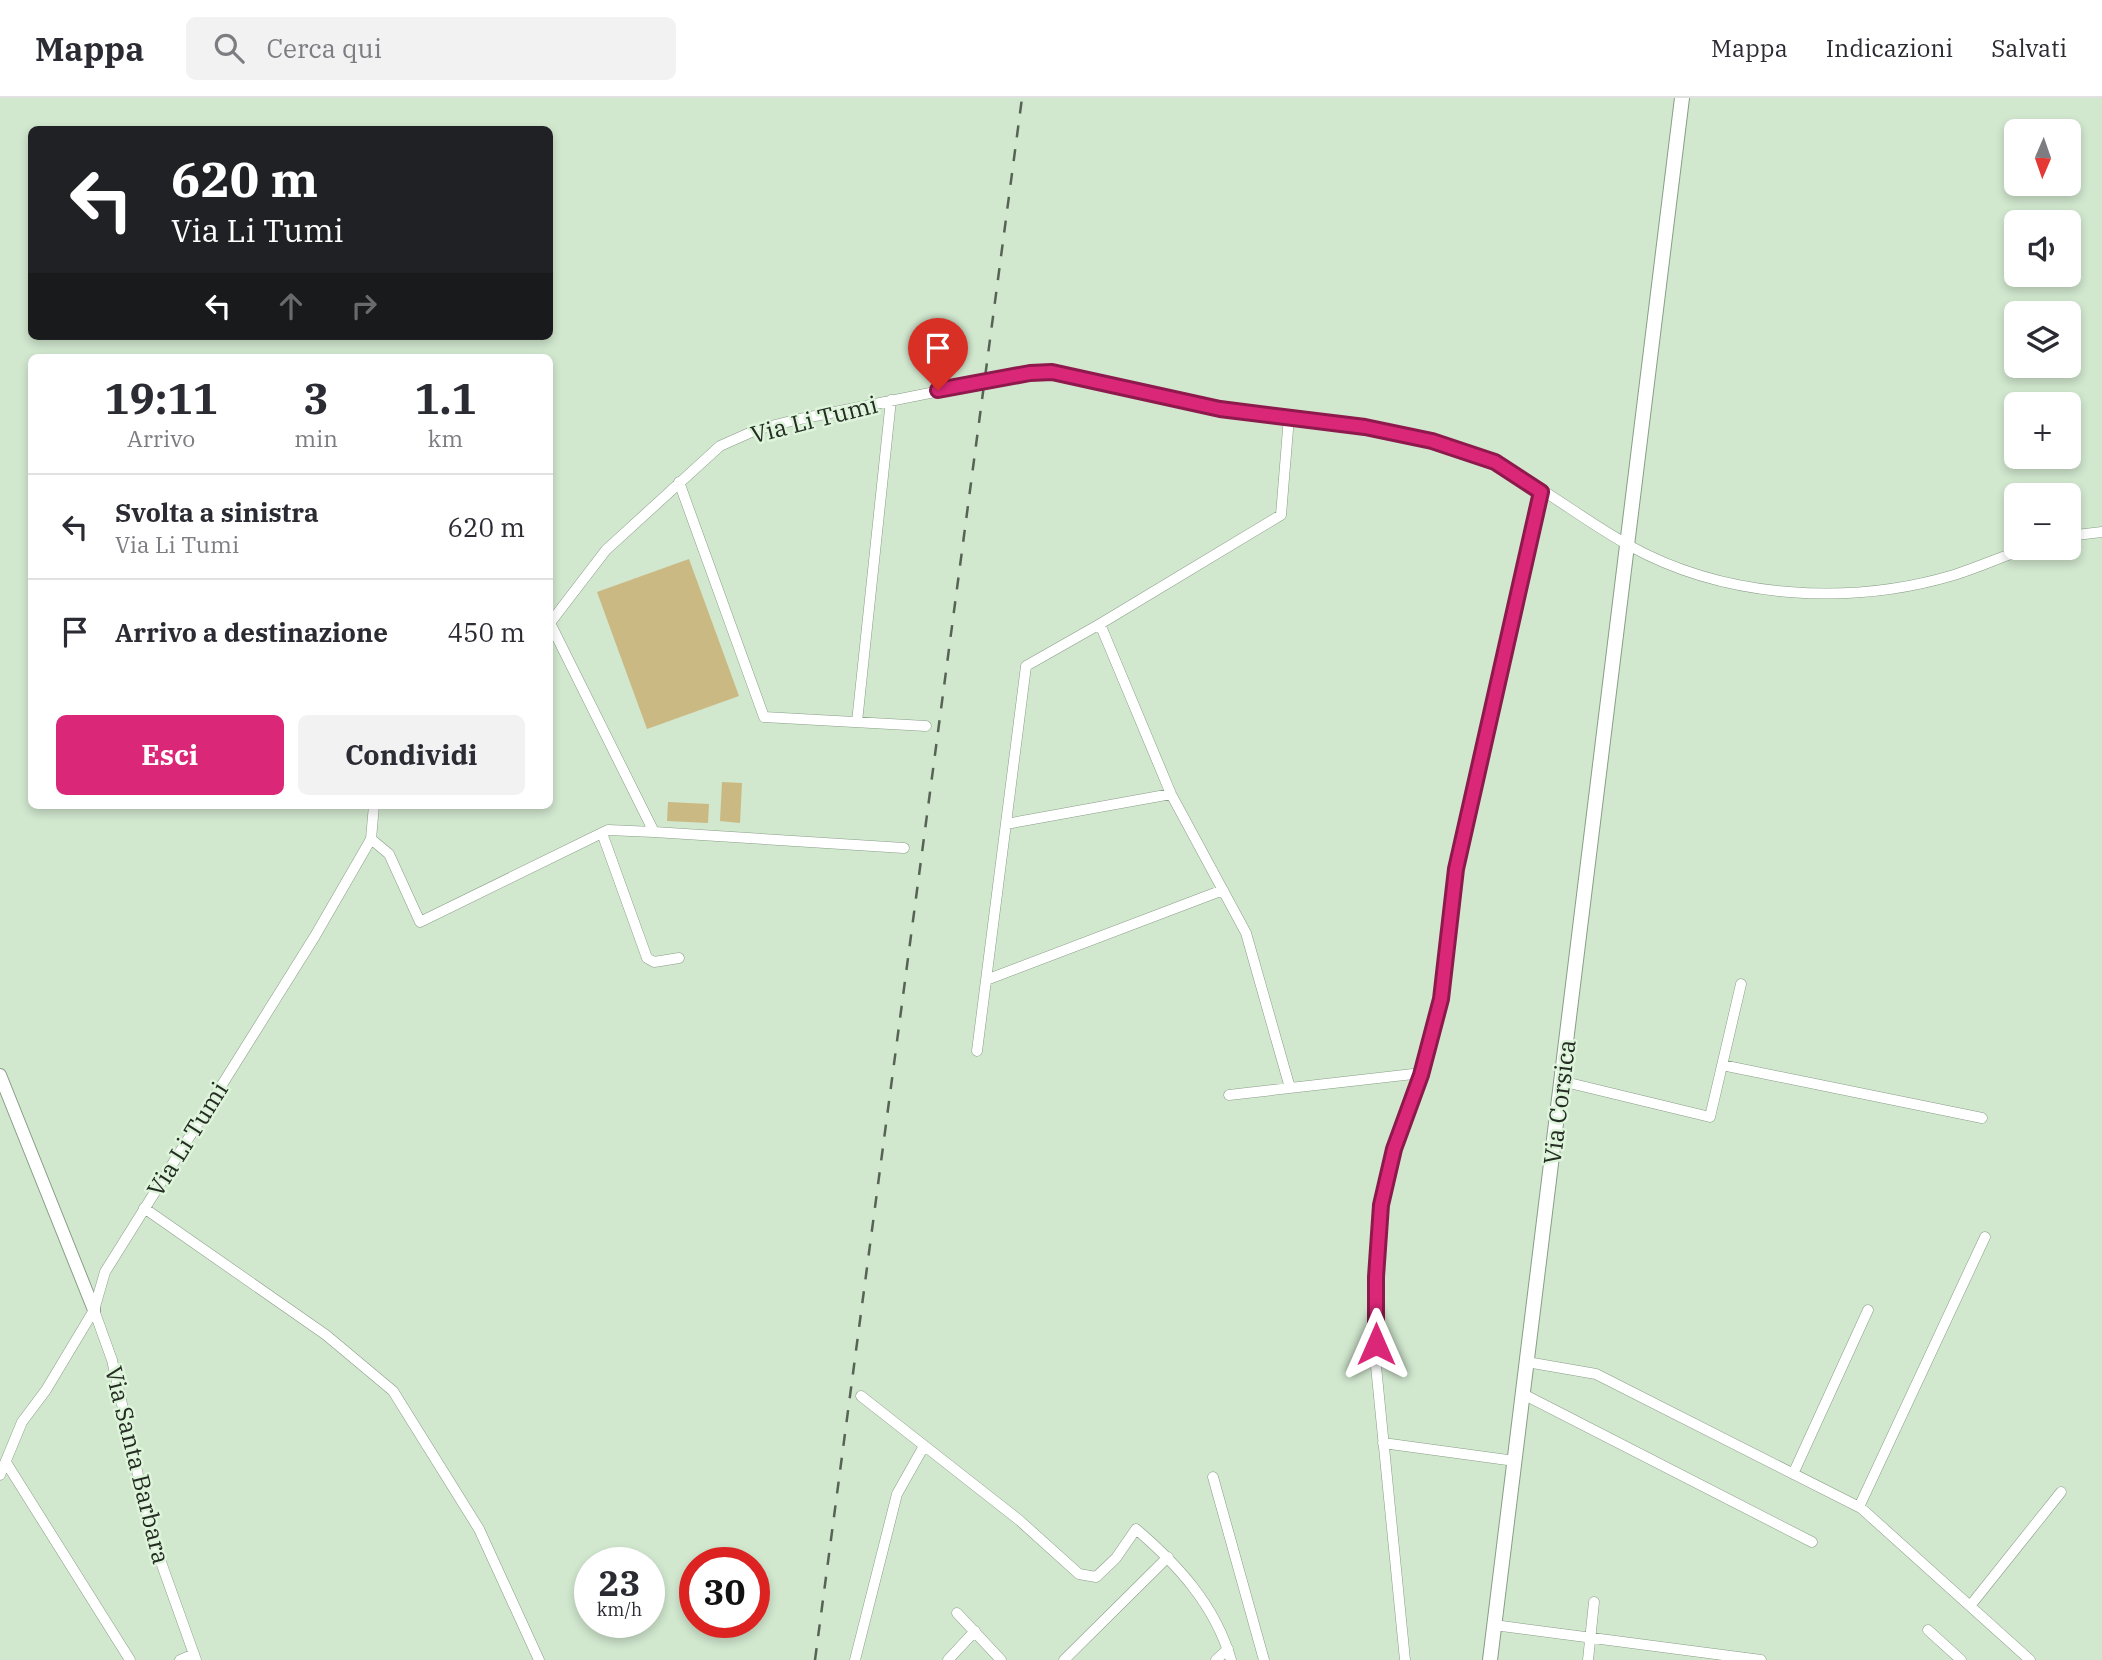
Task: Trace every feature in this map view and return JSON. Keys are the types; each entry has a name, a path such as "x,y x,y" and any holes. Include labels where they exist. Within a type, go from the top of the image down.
{"main road":[{"name":"Via Corsica","path":"1490,1660 1682,98"}],"street":[{"name":"Via Li Tumi","path":"553,619 606,550 720,446 757,430 891,400 985,380 1052,372 1220,409 1377,429 1462,449 1495,462 1628,545 1687,572 1772,589 1817,593 1923,582 1955,575 2004,557"},
{"path":"857,722 891,400"},
{"path":"976,1051 1026,666 1281,515 1289,417"},
{"path":"679,482 764,717 926,726"},
{"path":"1405,1660 1383,1443 1376,1340 1376,1277 1381,1205 1394,1149 1422,1073 1441,999 1456,869 1541,492"},
{"path":"2081,534 2102,531"},
{"path":"1100,624 1171,794 1246,933 1290,1088"},
{"path":"553,629 654,832"},
{"path":"1006,824 1171,794"},
{"name":"Via Li Tumi","path":"0,1475 7,1464 22,1422 46,1390 94,1310 105,1272 315,936 371,839 374,809"},
{"path":"371,839 389,854 420,922 608,830 904,848"},
{"path":"602,833 647,958 654,962 679,958"},
{"path":"986,981 1223,890"},
{"path":"1562,1081 1710,1117 1741,984"},
{"path":"1722,1065 1982,1118"},
{"path":"1229,1095 1422,1073"},
{"path":"0,1075 94,1310"},
{"path":"144,1208 326,1335 393,1391 479,1529 539,1660"},
{"path":"1858,1507 1985,1237"},
{"name":"Via Santa Barbara","path":"94,1310 113,1360 152,1536 195,1657"},
{"path":"1793,1474 1868,1310"},
{"path":"1527,1362 1596,1374 1858,1507 2030,1660"},
{"path":"1523,1394 1812,1542"},
{"path":"861,1396 1019,1520 1079,1574 1096,1577 1116,1558 1136,1529 1168,1557 1206,1603 1230,1655 1216,1660"},
{"path":"1383,1443 1515,1461"},
{"path":"855,1660 897,1494 924,1446"},
{"path":"7,1464 130,1660"},
{"path":"1213,1477 1264,1660"},
{"path":"1970,1606 2061,1492"},
{"path":"1064,1660 1168,1557"},
{"path":"1588,1660 1594,1602"},
{"path":"957,1613 1001,1660"},
{"path":"1494,1625 1707,1656 1760,1660"},
{"path":"1928,1630 1961,1660"},
{"path":"948,1660 975,1631"},
{"path":"180,1660 195,1657"}],"shaded area":[{"path":"689,559 739,696 647,729 597,592"},
{"path":"722,782 742,783 740,823 720,821"},
{"path":"668,802 709,804 708,823 667,821"}],"railway":[{"path":"815,1660 1022,98"}],"route":[{"path":"938,390 985,380 1052,372 1220,409 1365,427 1432,441 1495,462 1541,492 1456,869 1441,999 1421,1075 1394,1149 1381,1205 1376,1277 1376,1344"}]}
